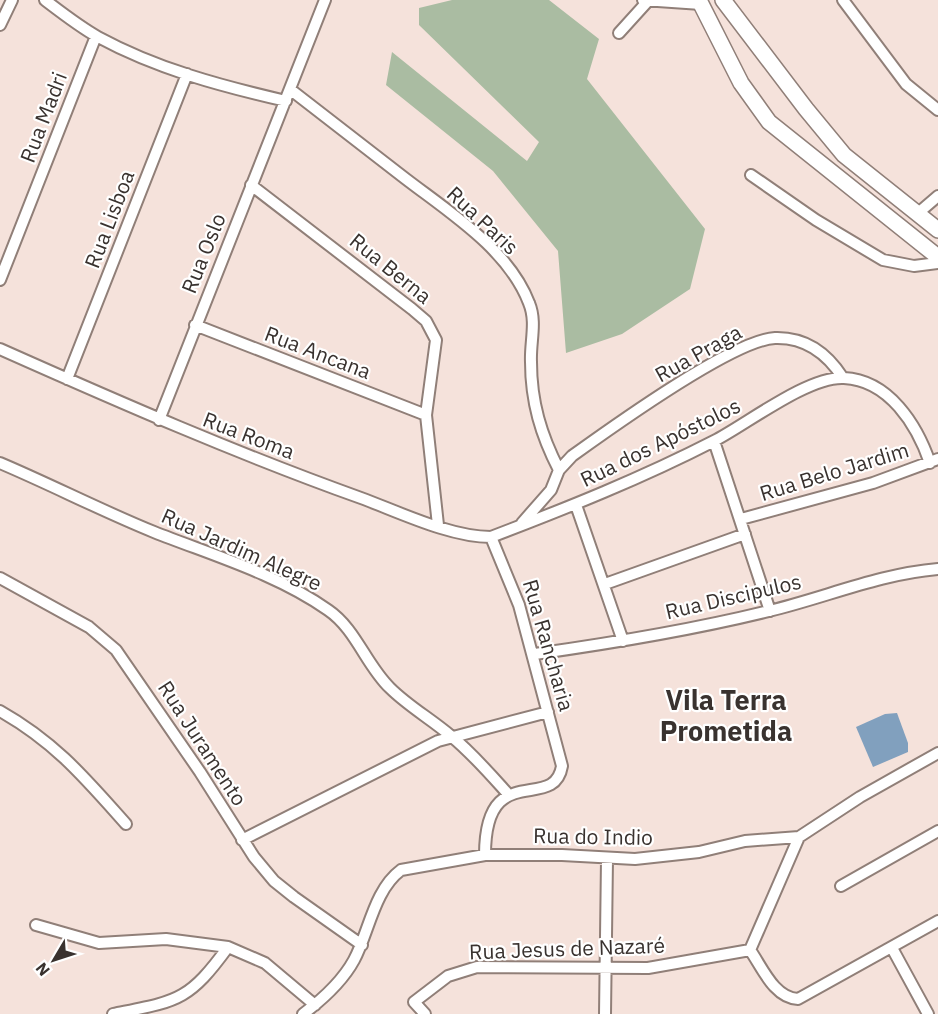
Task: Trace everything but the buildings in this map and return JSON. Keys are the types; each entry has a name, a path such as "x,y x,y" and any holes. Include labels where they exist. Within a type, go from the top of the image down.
{"street":[{"path":"0,25 12,0"},
{"path":"45,0 96,36 124,50 187,74 286,101"},
{"name":"Rua Oslo","path":"159,420 325,0"},
{"path":"723,0 828,137 855,164 938,230"},
{"path":"843,0 906,84 938,110"},
{"path":"619,33 646,1 700,2 741,83 769,122 938,257"},
{"name":"Rua Madri","path":"0,280 96,36"},
{"name":"Rua Lisboa","path":"67,379 187,74"},
{"name":"Rua Paris","path":"291,90 459,220 487,244 522,287 533,319 531,358 535,405 546,445 559,470"},
{"path":"751,175 816,220 883,260 914,266 938,263"},
{"name":"Rua Berna","path":"251,185 426,321 435,340 426,414 438,525"},
{"path":"917,214 938,196"},
{"name":"Rua Ancana","path":"195,325 426,414"},
{"name":"Rua Praga","path":"559,470 573,456 644,406 756,342 773,338 805,342 827,356 843,378"},
{"name":"Rua Roma","path":"0,349 159,420 259,461 438,525 474,535 491,537"},
{"path":"843,378 875,387 894,401 917,430 934,461"},
{"name":"Rua dos Apóstolos","path":"491,537 576,505 714,441 797,393 829,380 843,378"},
{"path":"714,441 770,611"},
{"name":"Rua Belo Jardim","path":"741,519 832,496 934,461"},
{"name":"Rua Jardim Alegre","path":"0,463 94,507 307,596 339,617 390,688 452,736 508,794"},
{"path":"520,525 551,490 559,470"},
{"path":"576,505 623,641"},
{"path":"605,584 745,534"},
{"name":"Rua Rancharia","path":"491,537 519,605 534,654 562,766 559,777 551,784 541,789 508,794"},
{"name":"Rua Discipulos","path":"534,654 623,641 770,611 875,578 938,569"},
{"name":"Rua Juramento","path":"0,578 89,627 116,650 200,772 242,840 274,881 362,945"},
{"path":"0,711 52,745 126,824"},
{"path":"242,840 417,751 452,736 548,712"},
{"name":"Rua do Indio","path":"303,1014 345,975 362,945 390,878 401,870 485,855 562,855 607,860 681,855 745,841 800,837 851,803 938,753"},
{"path":"485,855 485,832 489,817 494,807 508,794"},
{"path":"841,886 938,831"},
{"path":"800,837 750,950 783,996 798,999 938,921"},
{"path":"605,1014 608,969 607,860"},
{"path":"36,926 99,943 166,939 228,947 265,963 315,1005"},
{"path":"113,1014 177,999 189,993 205,980 228,947"},
{"path":"892,948 928,1014"},
{"name":"Rua Jesus de Nazaré","path":"425,1014 414,1002 448,976 462,970 490,966 648,968 750,950"}],"green space":[{"path":"452,0 549,0 599,39 587,79 705,229 690,289 622,334 566,353 558,251 493,171 386,85 392,52 527,161 539,142 419,25 419,8"}],"water":[{"path":"897,713 908,743 908,752 873,767 856,727 885,714"}],"district":[{"name":"Vila Terra Prometida","path":"726,714"}]}
